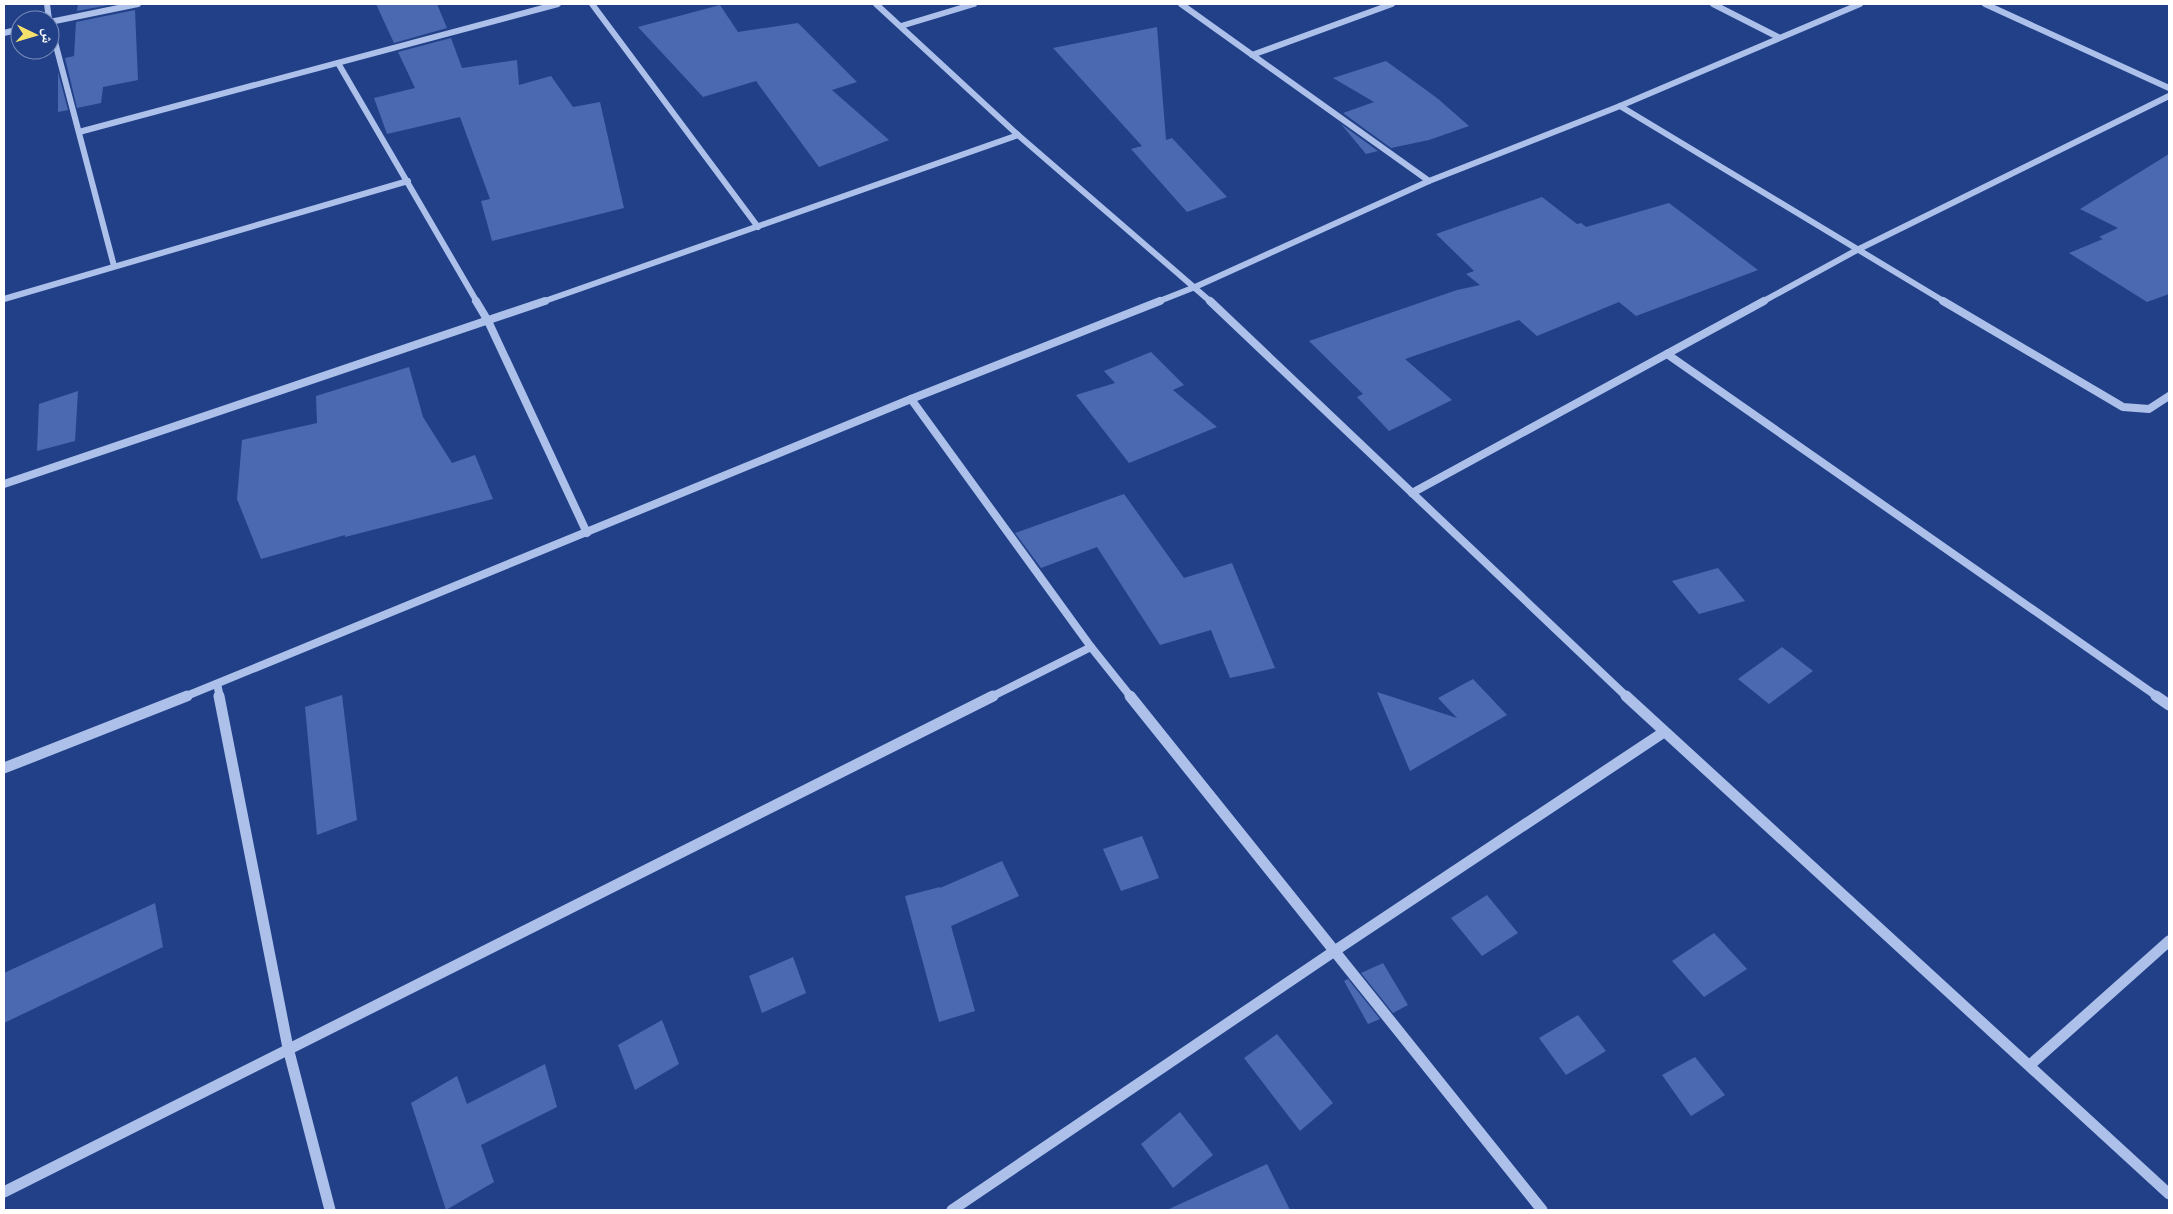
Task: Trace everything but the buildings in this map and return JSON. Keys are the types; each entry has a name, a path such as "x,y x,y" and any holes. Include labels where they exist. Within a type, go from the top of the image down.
{"street":[{"path":"60,20 138,4"},
{"path":"79,132 558,4"},
{"path":"592,4 758,227"},
{"path":"876,4 1018,134 1195,288 1664,732 2169,1194"},
{"path":"901,26 974,4"},
{"path":"1181,4 1428,181"},
{"path":"1252,55 1392,4"},
{"path":"1713,4 1778,37"},
{"path":"4,768 217,684 911,399 1195,288 1428,181 1620,106 1778,37 1860,4"},
{"path":"1985,4 2169,88"},
{"path":"60,60 114,266"},
{"path":"338,63 488,321 587,533"},
{"path":"1412,493 1857,250 2169,96"},
{"path":"1620,106 1857,250 2123,407 2149,409 2169,396"},
{"path":"4,484 488,321 1018,134"},
{"path":"4,299 408,181"},
{"path":"1667,354 2169,705"},
{"path":"911,399 1091,647 1333,952 1542,1210"},
{"path":"4,1192 1091,647"},
{"path":"217,684 288,1048 330,1210"},
{"path":"952,1210 1333,952 1664,732"},
{"path":"2030,1065 2169,941"}]}
